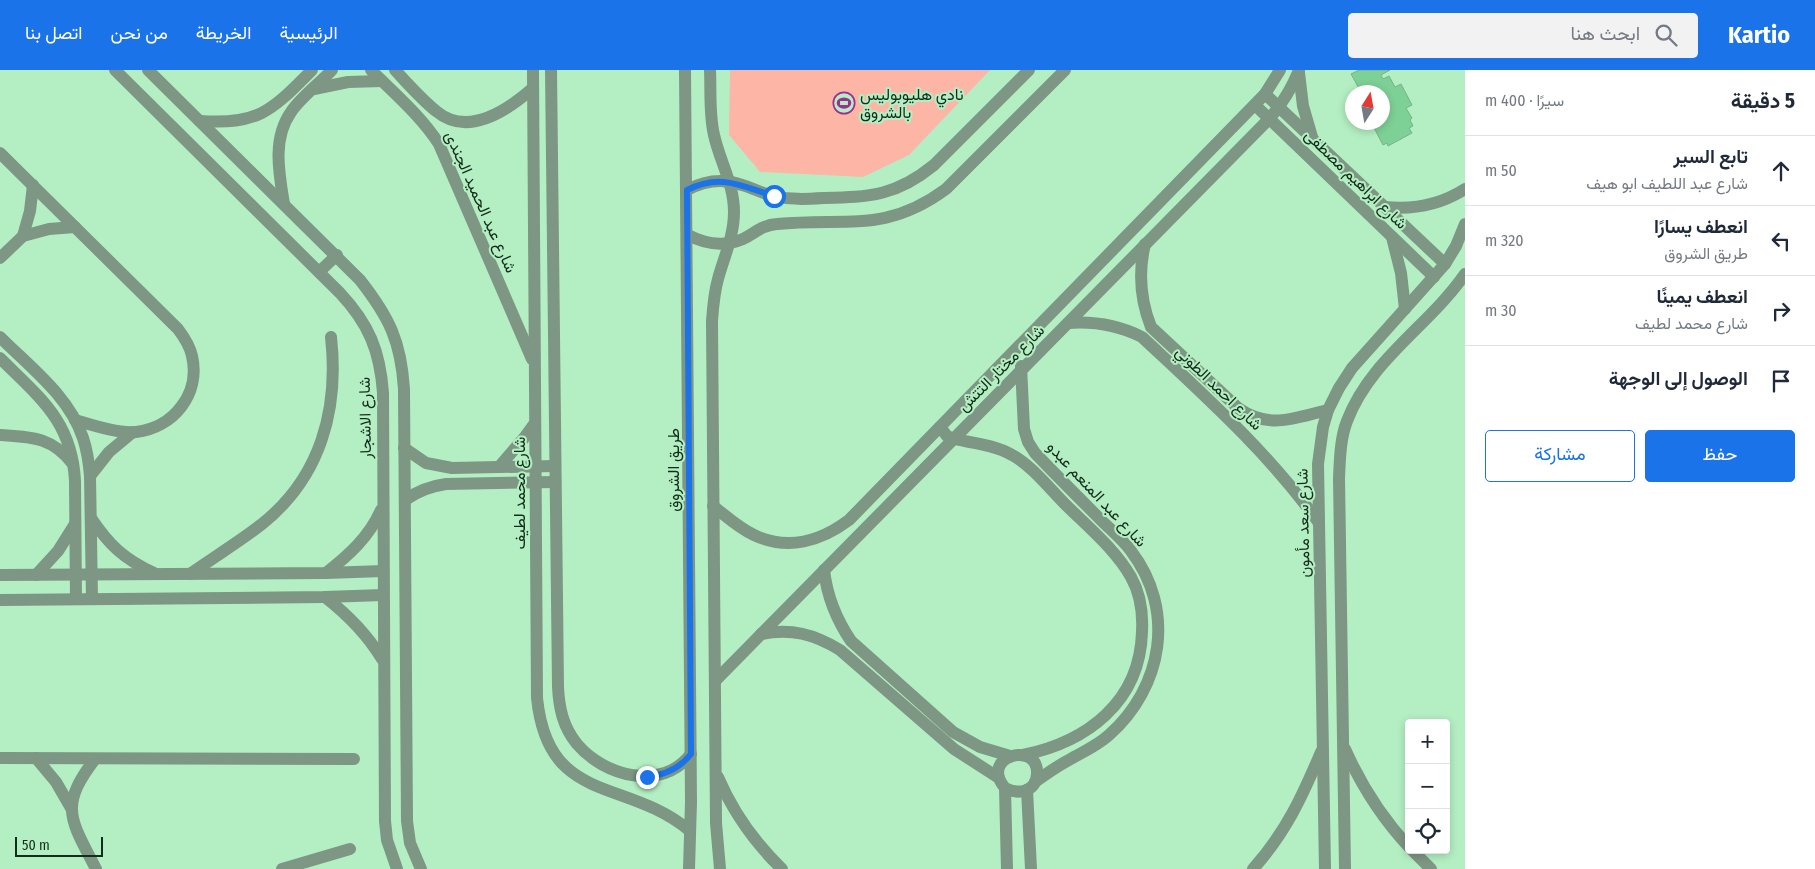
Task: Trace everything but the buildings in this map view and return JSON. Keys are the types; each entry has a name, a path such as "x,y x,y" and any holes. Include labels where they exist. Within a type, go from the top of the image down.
{"street":[{"name":"شارع الاشجار","path":"114,70 319,272 355,310 367,328 376,349 383,393 385,821 387,840 397,869"},
{"path":"148,70 337,255 360,280 388,320 397,342 402,365 404,448 407,821 410,843 421,869"},
{"path":"284,204 278,158 279,141 284,126 291,111 332,70"},
{"name":"شارع عبد الحميد الجندى","path":"371,70 430,130 439,144 535,365"},
{"name":"شارع عبد الحميد الجندى","path":"395,70 437,112 450,119 464,122 478,121 491,116 520,99 533,88"},
{"name":"شارع محمد لطيف","path":"533,70 535,482 537,698 539,720 547,741 559,760 574,776 598,787 656,808 680,822 690,831"},
{"path":"550,70 559,707 566,726 576,744 591,758 608,768 628,775 647,777 665,773 680,765 691,754"},
{"path":"551,86 561,70"},
{"path":"710,70 711,117 714,134 730,182 734,212 730,243 718,279 713,302 715,770 716,822 720,869"},
{"path":"687,190 704,183 722,181 791,199 860,198 892,191 921,176 934,166 1029,70"},
{"path":"688,235 704,242 730,243 744,239 764,227 776,224 877,220 896,216 914,209 946,189 1065,70"},
{"name":"شارع مختار التتش","path":"713,506 755,536 774,542 794,543 814,540 832,532 858,510 1255,105 1265,94 1280,70"},
{"path":"1299,71 1302,106 1313,139"},
{"name":"شارع مختار التتش","path":"714,682 1269,119 1291,90 1299,71"},
{"path":"200,121 223,123 254,117 280,102 309,72"},
{"name":"طريق الشروق","path":"683,72 688,235 691,754 689,869"},
{"path":"314,89 348,82 382,81"},
{"name":"شارع ابراهيم مصطفى","path":"1265,94 1445,264"},
{"name":"شارع ابراهيم مصطفى","path":"1255,105 1434,277"},
{"path":"0,153 178,329 187,342 193,356 192,388 176,414 163,424 148,430 133,432 75,420"},
{"path":"23,236 30,211 33,186"},
{"path":"1385,207 1406,208 1428,205 1441,202 1465,189"},
{"name":"شارع سعد مأمون","path":"1325,869 1319,445 1328,410 1352,368 1445,264 1456,246 1465,224"},
{"path":"0,258 23,236 49,229 75,228"},
{"path":"1392,237 1401,272 1405,309"},
{"name":"شارع احمد الطوني","path":"1145,244 1140,269 1141,294 1145,311 1152,327 1224,395 1248,415 1272,422 1285,421 1328,410"},
{"path":"319,272 337,255"},
{"path":"1344,869 1340,450 1346,422 1358,396 1374,373 1465,274"},
{"path":"1088,275 1102,287"},
{"path":"1424,288 1441,302"},
{"name":"شارع احمد الطوني","path":"1068,323 1106,324 1129,330 1142,337 1268,458 1319,523"},
{"path":"0,337 59,396 75,420 83,438 90,476 92,599"},
{"path":"190,574 263,523 282,505 312,463 322,439 329,414 334,371 331,337"},
{"path":"1009,356 1020,364 1022,369"},
{"path":"0,358 46,404 65,432 74,465 76,599"},
{"name":"شارع عبد المنعم عبدو","path":"1022,369 1024,429 1028,442 1035,453 1131,550 1148,580 1154,596 1158,622 1158,648 1152,674 1142,698 1126,719 1108,737 1031,786"},
{"path":"1214,405 1224,395"},
{"path":"499,467 535,423"},
{"name":"شارع عبد المنعم عبدو","path":"940,427 947,436 1003,450 1024,463 1116,554 1132,579 1139,600 1143,622 1142,645 1137,667 1128,687 1115,706 1099,722 1081,735 1053,748 1023,755"},
{"path":"90,476 109,452 133,432"},
{"path":"0,435 27,436 41,439 54,445 74,465"},
{"path":"404,448 426,462 452,468 555,466"},
{"path":"404,500 417,492 439,485 555,482"},
{"path":"326,573 360,544 373,526 383,506"},
{"path":"858,510 870,523"},
{"path":"91,517 102,536 118,552 156,574"},
{"path":"36,575 58,551 75,524"},
{"path":"824,570 830,600 839,621 851,641 953,732 980,747 1010,756 1023,755 1029,758 1036,769 1031,786 1031,869"},
{"path":"0,576 383,571"},
{"path":"0,600 325,597 383,594"},
{"path":"325,597 359,626 383,661"},
{"path":"761,634 777,631 794,631 826,641 840,650 954,749 1012,792 1019,792 1031,786"},
{"path":"384,719 406,718"},
{"path":"1343,744 1362,784 1405,842"},
{"path":"1253,869 1289,822 1323,748"},
{"path":"1007,869 1000,765 1004,759 1010,756"},
{"path":"0,758 354,759"},
{"path":"36,758 56,782 71,808 74,824 96,869"},
{"path":"71,808 80,782 95,759"},
{"path":"715,770 738,816 753,838 782,869"},
{"path":"282,869 350,849"},
{"path":"1416,854 1431,869"}],"shaded area":[{"name":"نادي هليوبوليس بالشروق","path":"730,70 990,70 909,155 863,177 760,172 729,135"}],"place":[{"name":"نادي هليوبوليس بالشروق","path":"844,103"}],"route":[{"path":"647,777 656,776 674,769 691,754 687,190 704,183 722,181 742,184 774,196"}]}
